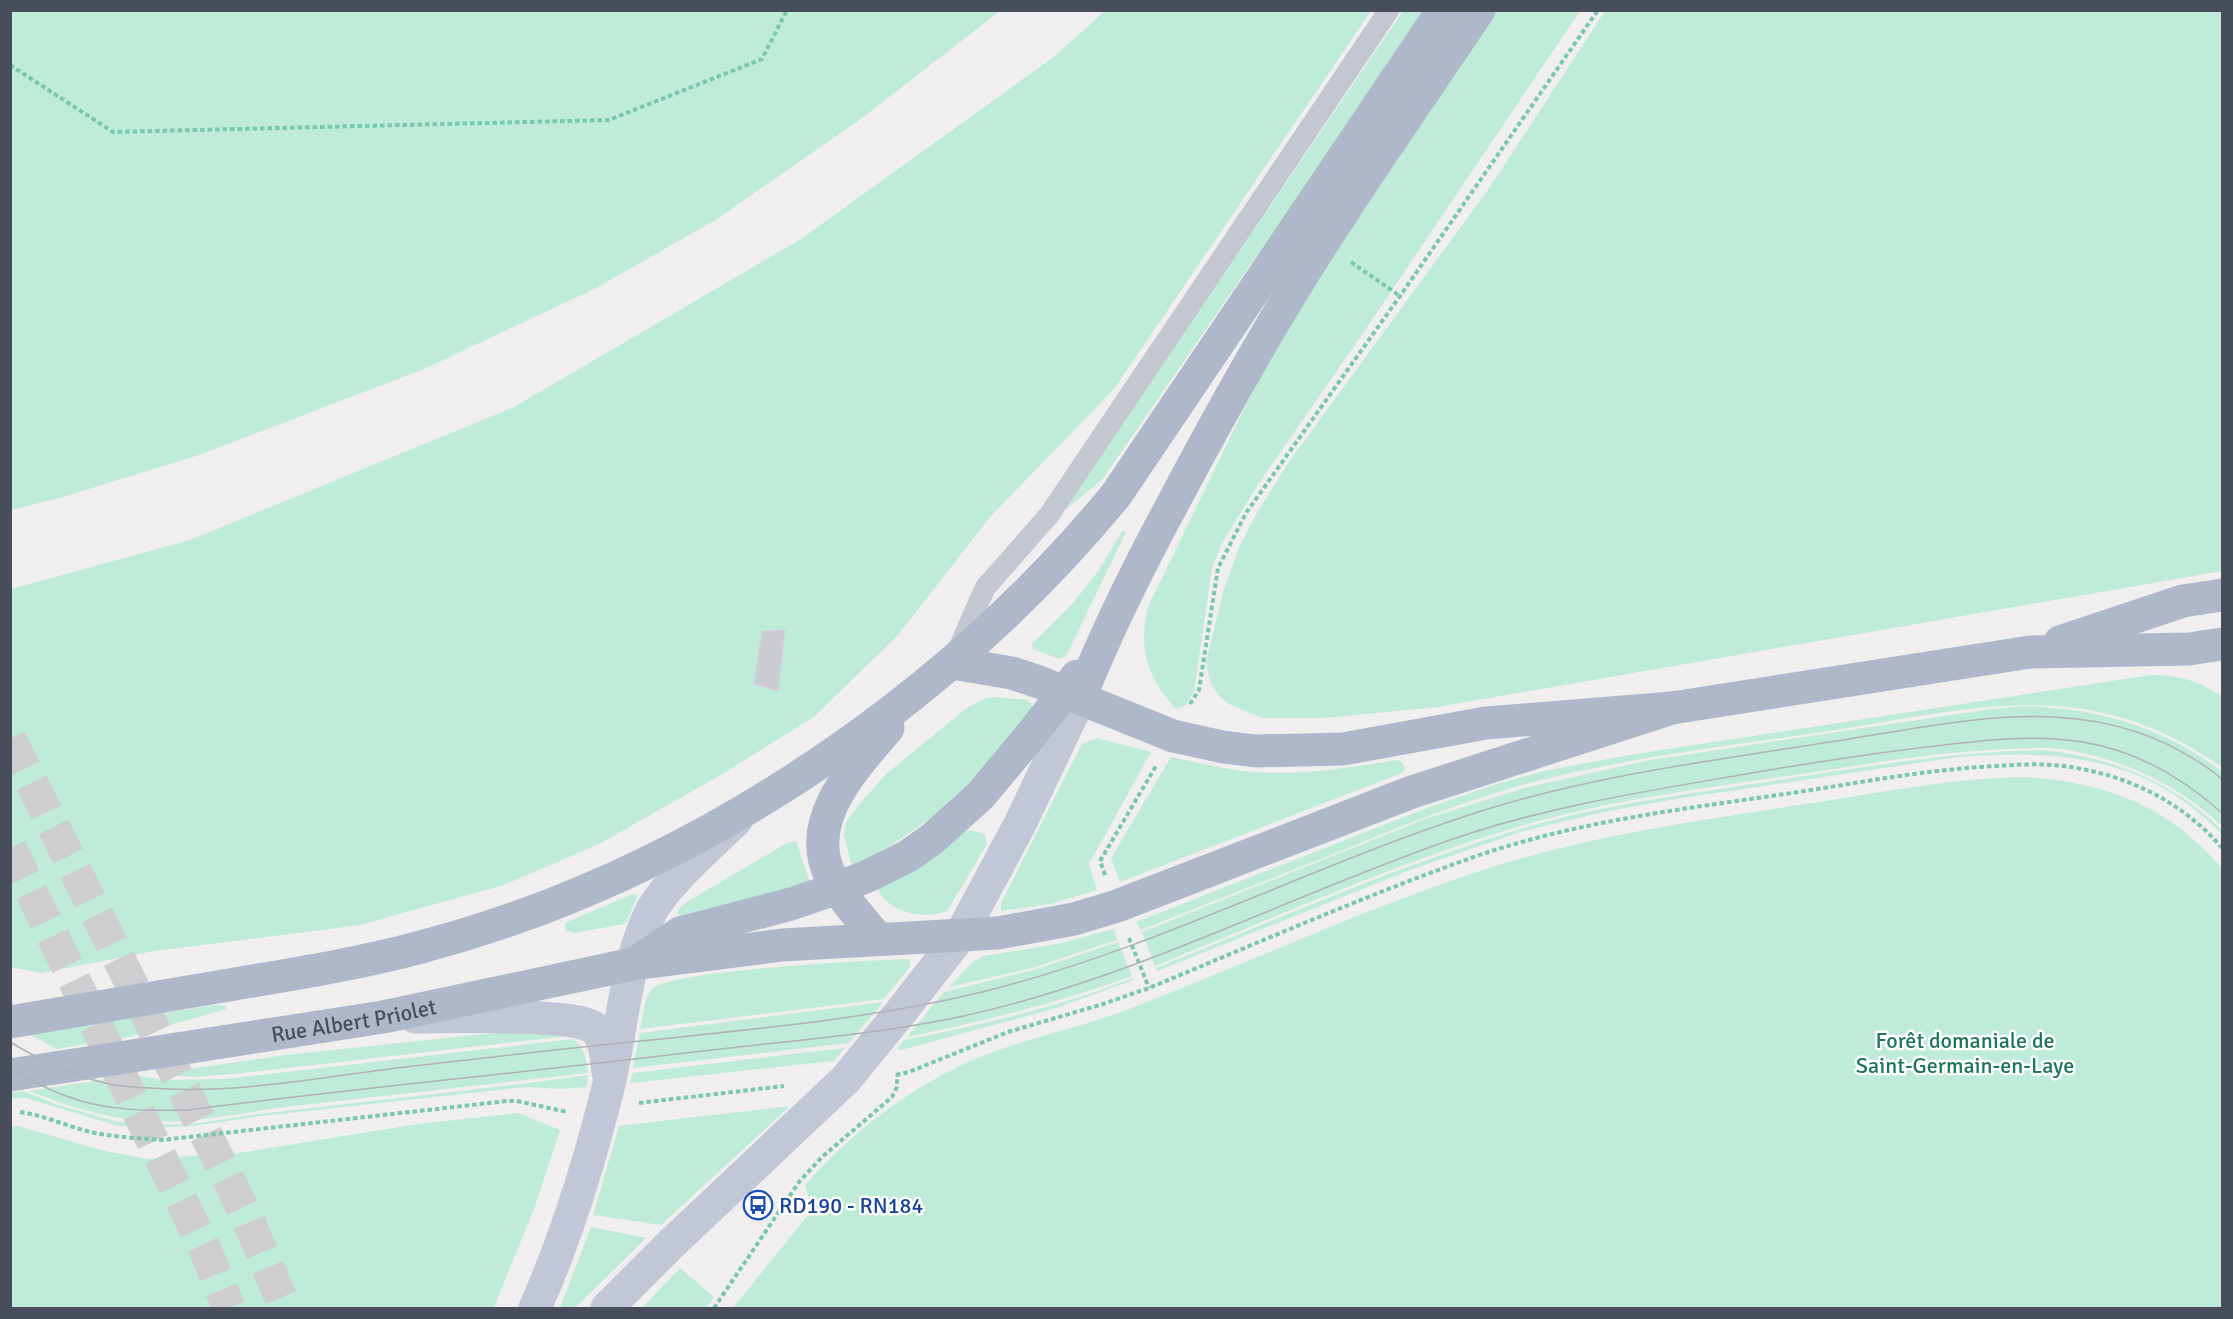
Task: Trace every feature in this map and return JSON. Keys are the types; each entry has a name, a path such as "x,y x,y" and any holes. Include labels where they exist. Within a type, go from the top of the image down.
{"main road":[{"path":"10,1022 357,963 447,939 575,894 664,854 748,809 841,748 952,663 1052,568 1116,495 1443,10"},
{"path":"607,1308 671,1244 846,1079 960,936 1020,824 1072,695 1099,649 1138,568 1197,456 1323,242 1479,10"},
{"path":"2030,652 2183,601 2223,595"},
{"path":"952,663 1012,673 1173,736 1223,747 1255,751 1343,749 1486,723 1672,708 2030,652 2189,649 2223,644"},
{"path":"878,939 838,888 828,870 823,850 825,823 835,798 853,771 924,685"},
{"path":"633,964 680,933 791,904 838,888 908,856 932,839 980,796 1031,735 1072,695"},
{"name":"Rue Albert Priolet","path":"10,1075 383,1017 633,964 782,945 998,933 1074,919 1117,906 1412,792 1672,708"},
{"path":"535,1308 572,1215 585,1172 609,1083 633,964 647,922 657,903 674,883 748,809"},
{"path":"383,1017 558,1019 583,1022 593,1027 600,1035 604,1045 609,1083"}],"lane":[{"path":"952,663 985,588 1049,515 1389,10"}],"path":[{"path":"10,65 113,132 609,120 762,59 787,10"},
{"path":"1190,705 1199,690 1218,568 1246,513 1598,10"},
{"path":"1323,242 1400,296"},
{"path":"1106,878 1100,861 1157,764"},
{"path":"714,1308 799,1182 822,1157 892,1097 897,1087 897,1075 1008,1032 1103,1005 1149,988 1472,858 1595,824 1957,768 2043,764 2111,776 2145,790 2179,808 2211,834 2223,848"},
{"path":"1128,936 1149,988"},
{"path":"634,1103 792,1085"},
{"path":"10,1112 38,1115 85,1130 162,1140 498,1101 517,1101 556,1111 574,1111"}],"green space":[{"path":"10,11 1000,11 862,118 717,219 596,288 424,369 199,455 63,497 11,510"},
{"path":"1105,11 1371,11 1114,389 991,516 898,635 814,717 719,776 599,844 504,885 360,925 154,951 41,973 11,967 11,589 190,540 514,407 801,239 1055,56"},
{"path":"1403,11 1431,11 1248,268 1102,480 1061,513"},
{"path":"1490,11 1580,11 1259,483 1223,541 1212,568 1194,691 1186,705 1176,709 1158,686 1147,662 1144,636 1148,607 1263,370 1407,130"},
{"path":"1605,11 2222,11 2222,571 1437,707 1325,718 1262,718 1229,704 1219,696 1210,682 1206,662 1224,589 1240,545 1258,511 1291,459 1490,187"},
{"path":"1122,531 1126,532 1066,656 1059,659 1033,649 1032,644 1074,602 1099,570"},
{"path":"2151,675 2189,680 2222,697 2222,767 2173,738 2125,718 2078,708 2031,705 1984,707 1637,760 1522,785 1428,816 1141,930 1136,922 1427,808 1544,771 1629,755"},
{"path":"986,698 1026,700 1033,708 988,766 959,795 928,820 861,863 855,865 851,863 844,835 846,823 857,807 885,775 968,707"},
{"path":"2025,706 2105,716 2152,731 2199,755 2222,771 2222,826 2188,798 2170,787 2131,768 2090,755 2061,749 2040,748 1940,754 1630,800 1554,817 1425,858 1334,892 1155,966 1142,932 1425,819 1524,788 1650,760 1991,709"},
{"path":"1097,738 1151,752 1089,864 1097,890 1050,904 1001,911 1001,903 1082,744"},
{"path":"2040,750 2091,758 2138,774 2161,785 2203,813 2222,830 2222,834 2193,808 2164,788 2133,774 2100,764 2032,755 1958,757 1676,799 1603,812 1520,832 1410,870 1157,971 1156,968 1425,860 1548,821 1641,802 1868,766 1936,757"},
{"path":"1171,757 1259,773 1320,771 1397,760 1402,762 1405,769 1402,773 1120,882 1111,858"},
{"name":"Forêt domaniale de Saint-Germain-en-Laye","path":"2027,777 2084,785 2135,802 2180,828 2222,868 2222,1308 733,1308 812,1210 805,1185 824,1165 865,1127 910,1094 959,1066 985,1055 1129,1009 1428,889 1553,850 1637,831 1888,791 1972,780"},
{"path":"970,830 985,834 987,844 947,911 918,915 899,910 891,905 878,890 961,832"},
{"path":"796,841 810,883 680,916 678,914 679,908 690,900 787,843"},
{"path":"633,894 637,895 636,899 624,924 575,933 566,931 567,922"},
{"path":"1114,929 1117,940 1032,968 949,987 974,961 984,956 1057,944"},
{"path":"1118,942 1132,976 1021,1011 907,1037 944,992 1033,970"},
{"path":"910,959 910,967 884,999 640,1029 649,993 652,989 667,982 730,972 812,964"},
{"path":"1133,978 1134,980 1053,1009 901,1050 897,1049 904,1040 1020,1014 1077,998"},
{"path":"883,1002 849,1043 633,1068 640,1033"},
{"path":"214,1005 226,1006 226,1009 129,1037 57,1049 30,1035"},
{"path":"513,1031 568,1036 242,1073 195,1077 154,1074 286,1055"},
{"path":"573,1039 586,1058 588,1073 293,1106 187,1121 135,1120 104,1115 29,1091 134,1075 162,1080 226,1079"},
{"path":"845,1048 834,1061 630,1083 633,1073"},
{"path":"588,1075 587,1087 561,1089 525,1087 261,1116 193,1126 141,1128 120,1126 26,1098 10,1098 11,1093 24,1091 58,1105 115,1121 139,1125 192,1124"},
{"path":"790,1106 661,1225 593,1215 619,1126"},
{"path":"518,1113 560,1130 534,1209 494,1307 496,1308 11,1308 11,1127 18,1126 101,1150 147,1159 239,1153 418,1124"},
{"path":"591,1227 646,1238 575,1308 560,1308"},
{"path":"680,1268 714,1297 706,1308 642,1308"}],"building":[{"path":"785,630 778,691 754,684 762,631"}],"tunnel":[{"path":"10,739 247,1217 285,1308"},
{"path":"10,848 204,1247 229,1308"}],"tram line":[{"path":"10,1042 56,1066 80,1076 110,1084 133,1087 216,1089 855,1016 982,992 1108,954 1415,834 1523,799 1615,777 1946,723 1995,718 2042,717 2089,720 2135,731 2179,750 2222,779"},
{"path":"10,1068 46,1088 83,1102 128,1109 188,1110 828,1037 923,1024 1018,1002 1081,983 1205,937 1388,863 1489,827 1568,807 1648,791 1873,754 1954,744 2046,738 2103,746 2158,768 2191,788 2222,813"}],"place":[{"name":"RD190 - RN184","path":"758,1205"}]}
